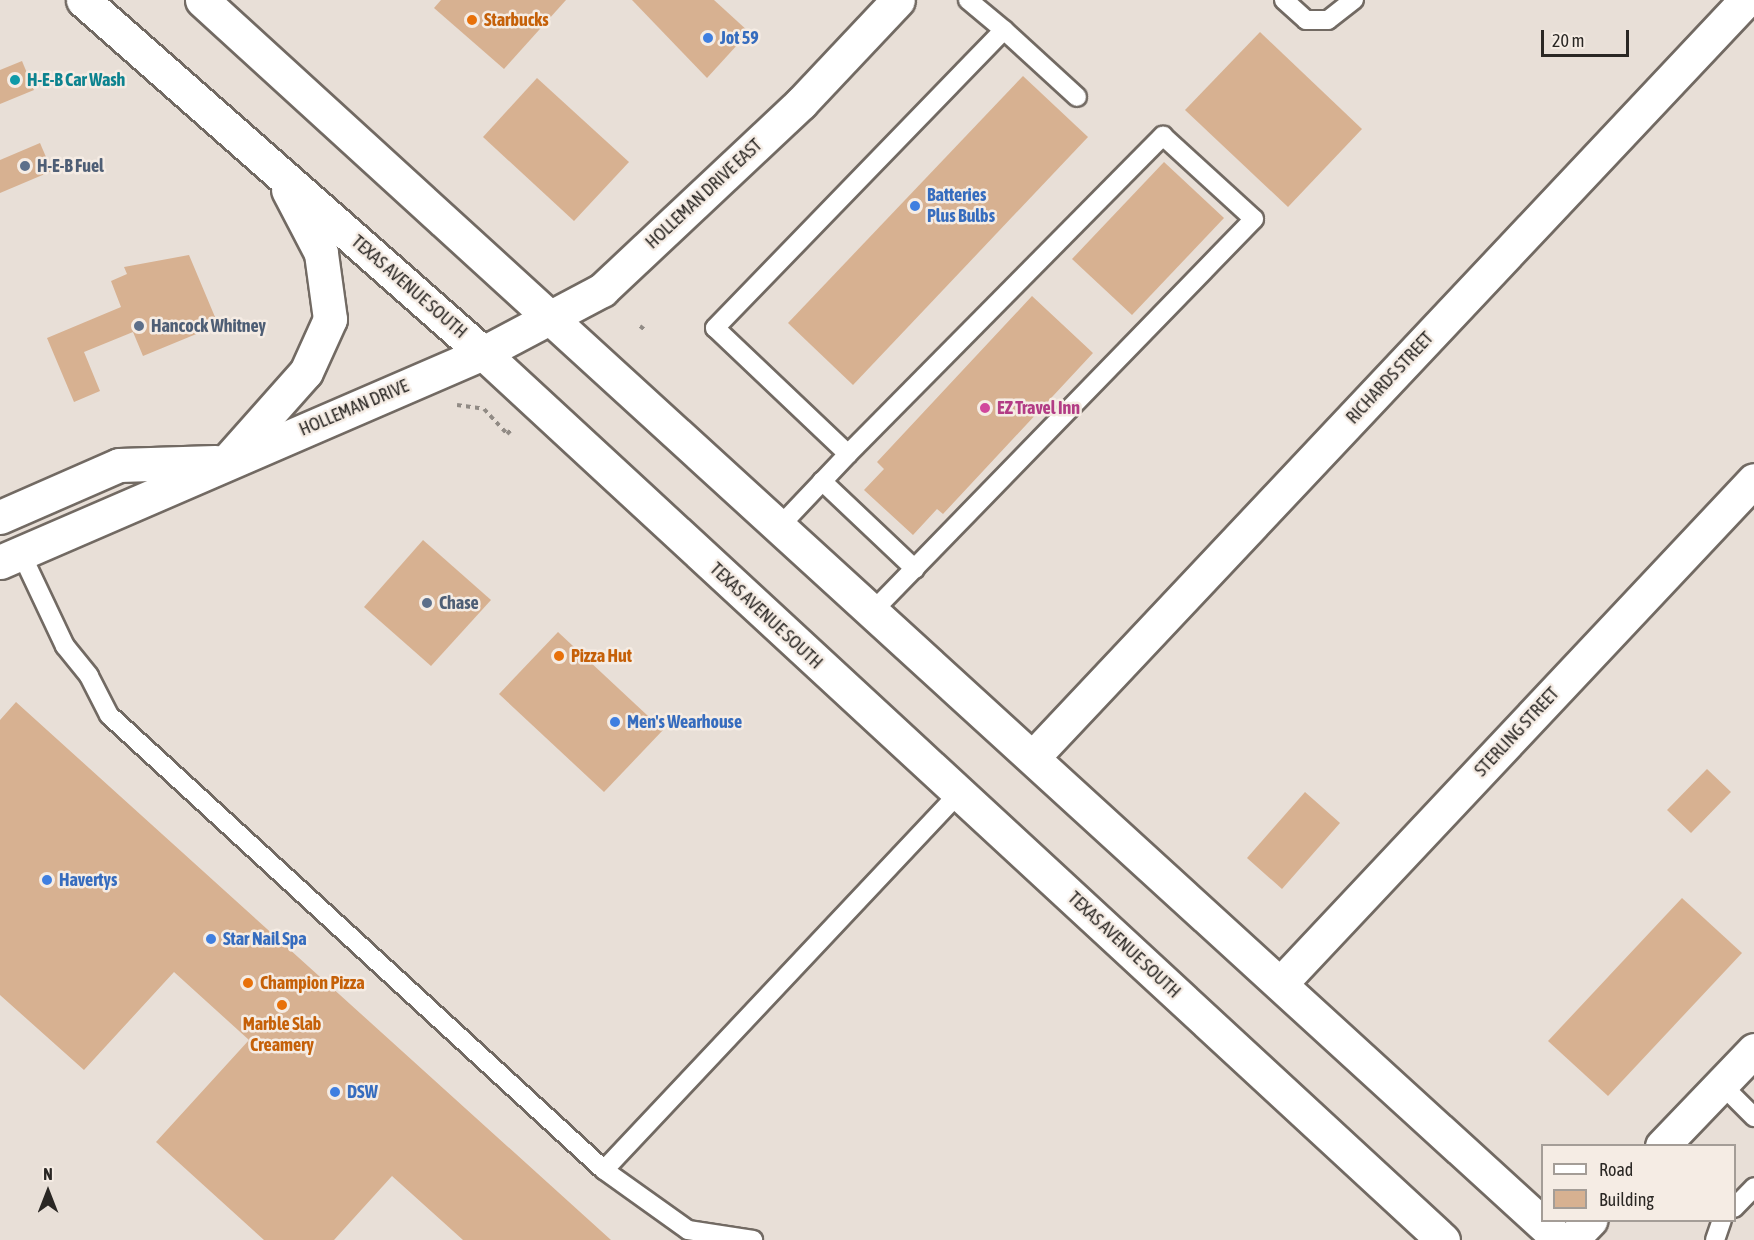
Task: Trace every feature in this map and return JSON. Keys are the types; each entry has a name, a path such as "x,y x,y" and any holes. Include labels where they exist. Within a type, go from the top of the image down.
{"main road":[{"name":"TEXAS AVENUE SOUTH","path":"83,0 483,353 1443,1240"},
{"path":"202,0 1034,756 1560,1240"},
{"name":"HOLLEMAN DRIVE EAST","path":"483,353 602,290 801,103 898,0"},
{"name":"RICHARDS STREET","path":"1034,756 1746,0"},
{"path":"226,462 306,372 330,319 321,253 280,175"},
{"name":"HOLLEMAN DRIVE","path":"7,554 483,353"},
{"name":"HOLLEMAN DRIVE","path":"6,510 119,465 226,462"},
{"path":"7,554 38,519 108,487 119,465"},
{"name":"STERLING STREET","path":"1281,983 1754,480"},
{"path":"1664,1144 1754,1050"},
{"path":"1571,1240 1589,1222"}],"lane":[{"path":"968,0 1077,97"},
{"path":"1284,0 1306,20 1328,20 1354,0"},
{"path":"848,454 715,328 1004,30"},
{"path":"780,526 848,454 1163,136 1254,219 874,610"},
{"path":"822,481 915,570"},
{"path":"7,554 65,646 89,676 109,715 604,1170 688,1230 753,1240"},
{"path":"604,1170 959,793"},
{"path":"1721,1084 1754,1117"},
{"path":"1736,1206 1754,1187"},
{"path":"1715,1240 1722,1222"}],"path":[{"path":"640,326 645,330"},
{"path":"457,405 484,410 507,434 513,428"}],"building":[{"path":"441,0 566,0 504,69 434,8"},
{"name":"Jot 59","path":"632,0 714,0 749,32 707,78"},
{"path":"1260,32 1362,129 1288,207 1185,110"},
{"name":"H-E-B Car Wash","path":"22,61 34,90 0,104 0,70"},
{"path":"1023,76 1088,137 853,385 788,323"},
{"path":"537,78 629,162 574,221 483,137"},
{"name":"H-E-B Fuel","path":"40,143 52,171 0,193 0,160"},
{"path":"1164,162 1224,218 1132,315 1072,259"},
{"name":"Hancock Whitney","path":"189,255 215,317 202,322 206,330 143,356 133,332 84,352 100,391 74,402 47,338 121,307 111,281 127,274 124,267"},
{"name":"EZ Travel Inn","path":"1032,296 1093,353 943,514 937,509 913,535 864,490 884,469 877,462"},
{"name":"Chase","path":"423,540 491,600 431,666 364,607"},
{"path":"558,632 663,730 604,792 499,694"},
{"path":"16,702 611,1240 463,1240 392,1176 334,1240 264,1240 156,1142 249,1040 174,972 84,1070 0,995 0,720"},
{"path":"1707,769 1731,792 1691,833 1667,810"},
{"path":"1305,792 1340,823 1282,889 1247,858"},
{"path":"1682,898 1742,953 1608,1096 1548,1041"}],"place":[{"name":"Starbucks","path":"472,20"},
{"name":"Jot 59","path":"708,38"},
{"name":"H-E-B Car Wash","path":"15,80"},
{"name":"H-E-B Fuel","path":"25,166"},
{"name":"Batteries Plus Bulbs","path":"915,206"},
{"name":"Hancock Whitney","path":"139,326"},
{"name":"EZ Travel Inn","path":"985,408"},
{"name":"Chase","path":"427,603"},
{"name":"Pizza Hut","path":"559,656"},
{"name":"Men's Wearhouse","path":"615,722"},
{"name":"Havertys","path":"47,880"},
{"name":"Star Nail Spa","path":"211,939"},
{"name":"Champion Pizza","path":"248,983"},
{"name":"Marble Slab Creamery","path":"282,1005"},
{"name":"DSW","path":"335,1092"}]}
